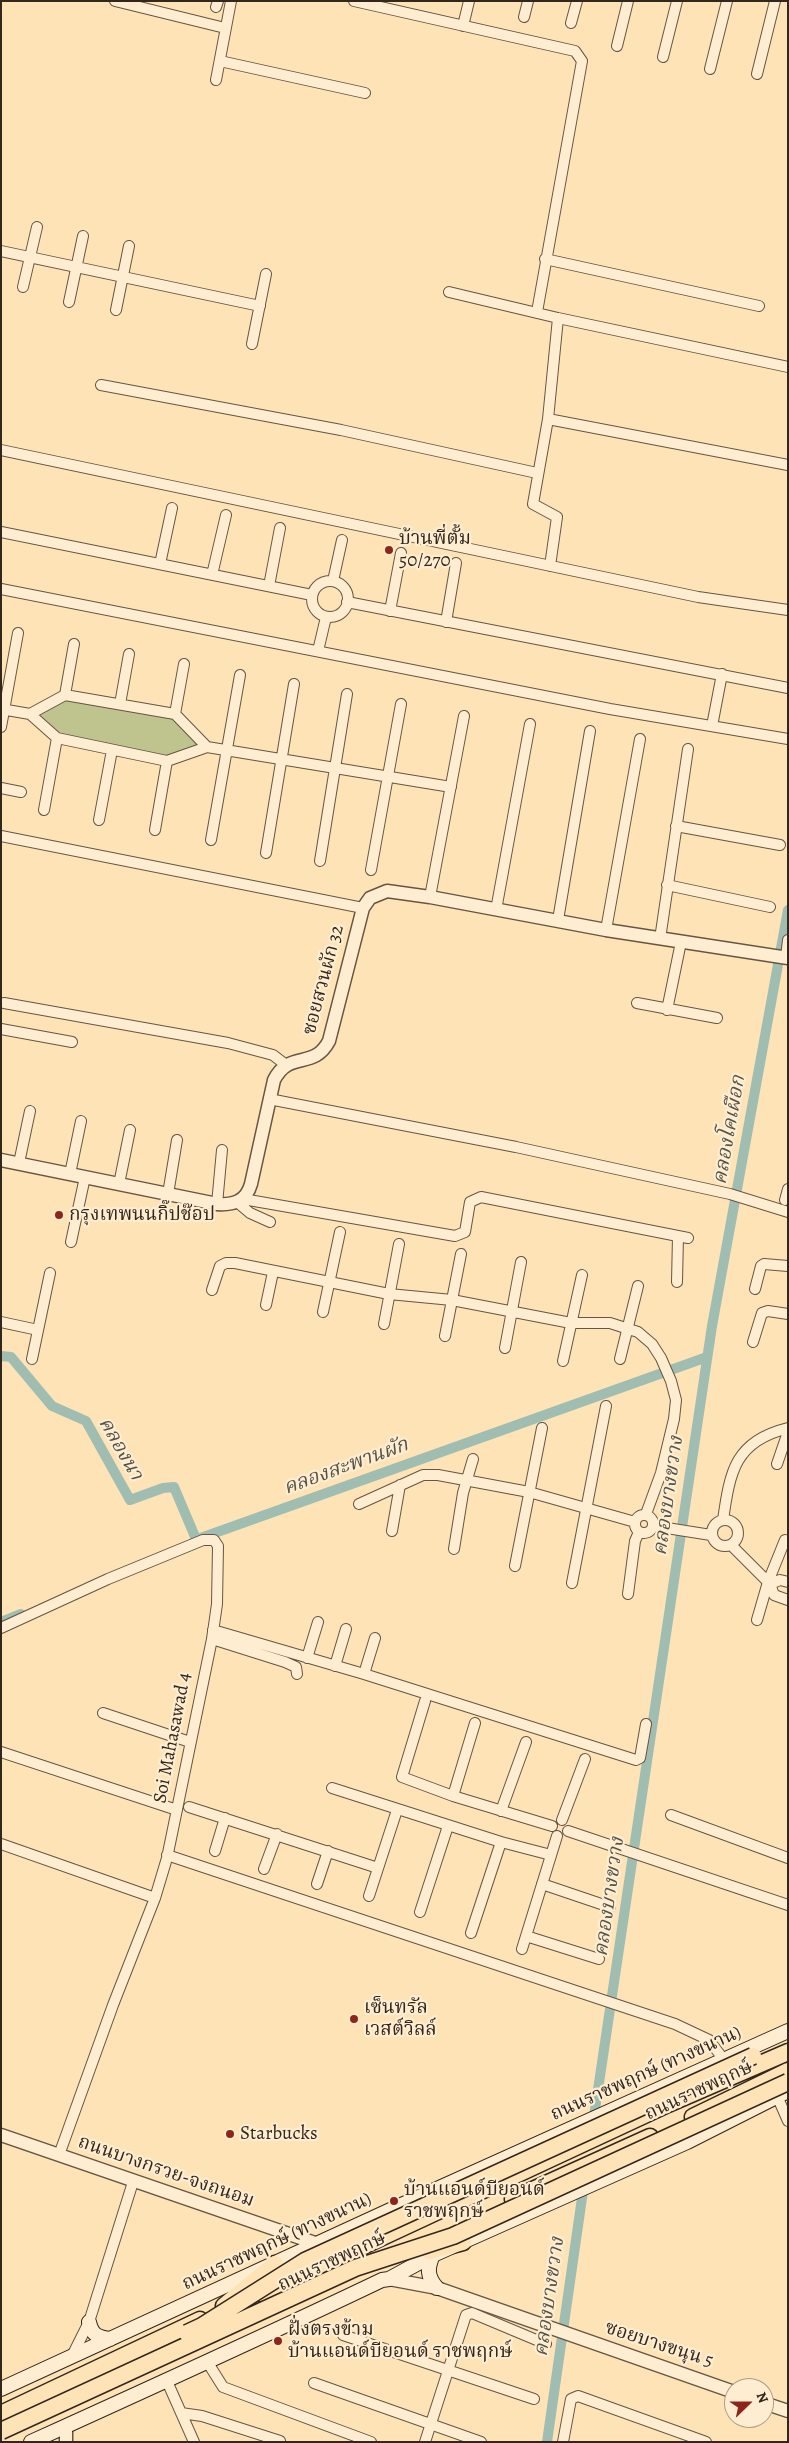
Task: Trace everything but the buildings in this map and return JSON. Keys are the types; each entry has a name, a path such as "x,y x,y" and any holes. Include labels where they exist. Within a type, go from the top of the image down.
{"main road":[{"name":"ถนนราชพฤกษ์ (ทางขนาน)","path":"1,2389 582,2122 788,2031"},
{"path":"1,2420 202,2326 304,2260 754,2062 788,2040"},
{"name":"ถนนราชพฤกษ์","path":"1,2414 217,2312 289,2282 754,2062 788,2052"},
{"name":"ถนนราชพฤกษ์","path":"1,2437 580,2168 678,2125 788,2072"},
{"path":"1,2431 355,2268 453,2236 788,2082"},
{"path":"31,2442 166,2379 208,2363 382,2280 389,2280 463,2242 687,2142 782,2094"},
{"path":"374,2264 463,2242"},
{"path":"433,2256 428,2271 432,2283 437,2288"},
{"path":"217,2312 275,2264"},
{"path":"89,2322 91,2331 97,2337 110,2339"}],"street":[{"path":"115,1 225,28"},
{"path":"216,80 231,1"},
{"path":"354,1 575,51 582,60 537,312"},
{"path":"463,26 469,1"},
{"path":"524,17 528,1"},
{"path":"571,24 577,1"},
{"path":"617,46 628,1"},
{"path":"663,57 677,1"},
{"path":"710,69 727,1"},
{"path":"757,74 775,1"},
{"path":"220,61 365,93"},
{"path":"23,287 36,227"},
{"path":"69,302 83,236"},
{"path":"116,310 129,246"},
{"path":"1,251 260,306"},
{"path":"545,259 759,306"},
{"path":"252,344 266,274"},
{"path":"450,292 558,318 788,367"},
{"path":"550,566 558,517 532,504 548,419 558,318"},
{"path":"101,385 356,433 537,474"},
{"path":"548,419 788,465"},
{"path":"1,450 698,597 788,610"},
{"path":"160,564 172,508"},
{"path":"212,575 226,516"},
{"path":"268,586 280,528"},
{"path":"1,532 312,595"},
{"path":"333,581 342,540"},
{"path":"390,611 401,553"},
{"path":"446,622 456,563"},
{"path":"333,581 345,588 347,602 340,614 326,617 314,609 312,595 320,583 333,581"},
{"path":"1,589 610,709 788,739"},
{"path":"347,602 788,688"},
{"path":"318,651 326,617"},
{"path":"1,727 18,633"},
{"path":"65,695 74,644"},
{"path":"120,704 129,654"},
{"path":"176,714 184,664"},
{"path":"210,840 240,674"},
{"path":"712,726 722,674"},
{"path":"266,854 294,684"},
{"path":"320,861 347,694"},
{"path":"30,714 65,695 176,714 207,746"},
{"path":"371,870 401,704"},
{"path":"3,709 30,714 57,738 167,761 207,746 451,787"},
{"path":"430,897 464,716"},
{"path":"496,910 530,724"},
{"path":"558,920 590,730"},
{"path":"44,810 57,738"},
{"path":"606,930 640,739"},
{"path":"660,939 688,749"},
{"path":"99,820 112,750"},
{"path":"155,830 167,761"},
{"path":"1,788 21,792"},
{"path":"676,826 780,845"},
{"path":"1,836 363,908"},
{"path":"667,885 770,907"},
{"name":"ซอยสวนผัก 32","path":"286,1065 321,1054 329,1041 363,908 370,898 387,891 430,897 660,939 783,956"},
{"path":"783,956 788,940"},
{"path":"667,1010 681,942"},
{"path":"4,1002 228,1043 273,1055 286,1065 281,1068 274,1080 249,1192 240,1200"},
{"path":"637,1003 717,1018"},
{"path":"1,1030 72,1042"},
{"path":"269,1099 516,1147 730,1194 788,1212"},
{"path":"19,1163 30,1111"},
{"path":"70,1174 81,1121"},
{"path":"119,1184 130,1130"},
{"path":"168,1194 177,1140"},
{"path":"217,1204 222,1150"},
{"path":"1,1160 217,1204 240,1200 456,1236 465,1232 470,1202 481,1197 683,1237 677,1282"},
{"path":"71,1242 85,1177"},
{"path":"784,1200 788,1189"},
{"path":"240,1200 250,1213 270,1222"},
{"path":"323,1312 340,1232"},
{"path":"384,1324 399,1244"},
{"path":"446,1336 461,1254"},
{"path":"505,1348 521,1262"},
{"path":"212,1290 220,1266 226,1263 235,1263 389,1294 452,1300 511,1313 571,1323 610,1323 629,1328 652,1344 672,1381 676,1400 674,1419 661,1473 646,1514"},
{"path":"755,1289 761,1266 764,1264 788,1266"},
{"path":"266,1305 273,1272"},
{"path":"32,1359 50,1273"},
{"path":"563,1361 582,1275"},
{"path":"620,1359 638,1286"},
{"path":"753,1342 762,1313 768,1311 788,1314"},
{"path":"1,1322 38,1330"},
{"path":"572,1583 585,1506 606,1406"},
{"path":"515,1566 542,1428"},
{"path":"723,1520 733,1469 747,1447 766,1433 788,1430 777,1464"},
{"path":"454,1549 473,1458"},
{"path":"359,1504 400,1484 423,1475 430,1475 528,1492 585,1506 637,1527 646,1533 654,1526"},
{"path":"392,1531 400,1484"},
{"path":"628,1594 639,1516 646,1514 652,1518 654,1526"},
{"path":"711,1535 713,1526 723,1520 732,1522 737,1529 737,1538 731,1545"},
{"path":"654,1526 711,1535 718,1545 731,1545 769,1583 774,1596 788,1600"},
{"name":"Soi Mahasawad 4","path":"1,1628 108,1579 210,1539 216,1542 218,1551 217,1604 168,1855 155,1898 113,2005 58,2155"},
{"path":"757,1620 785,1540"},
{"path":"769,1583 780,1580 788,1582"},
{"path":"307,1658 318,1622"},
{"path":"335,1666 346,1629"},
{"path":"212,1634 364,1674 636,1760 640,1758 646,1724"},
{"path":"212,1634 296,1667 297,1674"},
{"path":"364,1674 375,1638"},
{"path":"425,1701 401,1774 404,1779 552,1826"},
{"path":"103,1713 190,1742"},
{"path":"453,1796 475,1723"},
{"path":"501,1811 526,1742"},
{"path":"1,1752 177,1810"},
{"path":"562,1820 585,1759"},
{"path":"332,1788 448,1826 551,1855"},
{"path":"189,1807 378,1868"},
{"path":"369,1896 397,1810"},
{"path":"671,1815 788,1858"},
{"path":"215,1851 225,1818"},
{"path":"562,1820 567,1825 568,1831 564,1836 557,1836 552,1832 552,1826 556,1821 562,1820"},
{"path":"420,1912 448,1826"},
{"path":"568,1831 788,1905"},
{"path":"264,1869 277,1834"},
{"path":"522,1948 557,1836"},
{"path":"471,1933 501,1842"},
{"path":"1,1844 155,1898"},
{"path":"317,1884 328,1851"},
{"path":"168,1855 675,2024 709,2040 724,2060"},
{"path":"542,1884 610,1907"},
{"path":"526,1936 599,1959"},
{"path":"782,2094 788,2121"},
{"name":"ถนนบางกรวย-จงถนอม","path":"1,2135 133,2182 318,2244"},
{"path":"72,2356 89,2322 133,2182"},
{"name":"ซอยบางขนุน 5","path":"389,2280 437,2288 571,2336 661,2364 724,2388"},
{"path":"424,2442 466,2315 469,2313 546,2344"},
{"path":"343,2335 534,2399"},
{"path":"208,2363 223,2387 371,2442"},
{"path":"166,2379 194,2442"},
{"path":"314,2383 481,2442"},
{"path":"563,2442 571,2399 578,2396 706,2442"},
{"path":"774,2406 788,2411"},
{"path":"181,2413 202,2416 280,2441"},
{"path":"66,2426 66,2442"}],"green space":[{"path":"65,695 175,714 207,747 167,761 57,738 30,714"}],"waterway":[{"name":"คลองบางขวาง","path":"593,2123 712,1326 788,910"},
{"name":"คลองนา","path":"1,1356 11,1357 52,1406 86,1421 130,1500 163,1488 174,1487 196,1539"},
{"name":"คลองสะพานผัก","path":"195,1540 707,1357"},
{"name":"คลองสะพานผัก","path":"1,1622 21,1614"},
{"name":"คลองบางขวาง","path":"547,2442 584,2184"}],"place":[{"name":"บ้านพี่ตั้ม 50/270","path":"389,550"},
{"name":"กรุงเทพนนกิ๊ปช๊อป","path":"59,1215"},
{"name":"เซ็นทรัล เวสต์วิลล์","path":"354,2019"},
{"name":"Starbucks","path":"230,2134"},
{"name":"บ้านแอนด์บียอนด์ ราชพฤกษ์","path":"394,2201"},
{"name":"ฝั่งตรงข้าม บ้านแอนด์บียอนด์ ราชพฤกษ์","path":"278,2341"}],"water label":[{"name":"คลองโคเผือก","path":"730,1130"}]}
